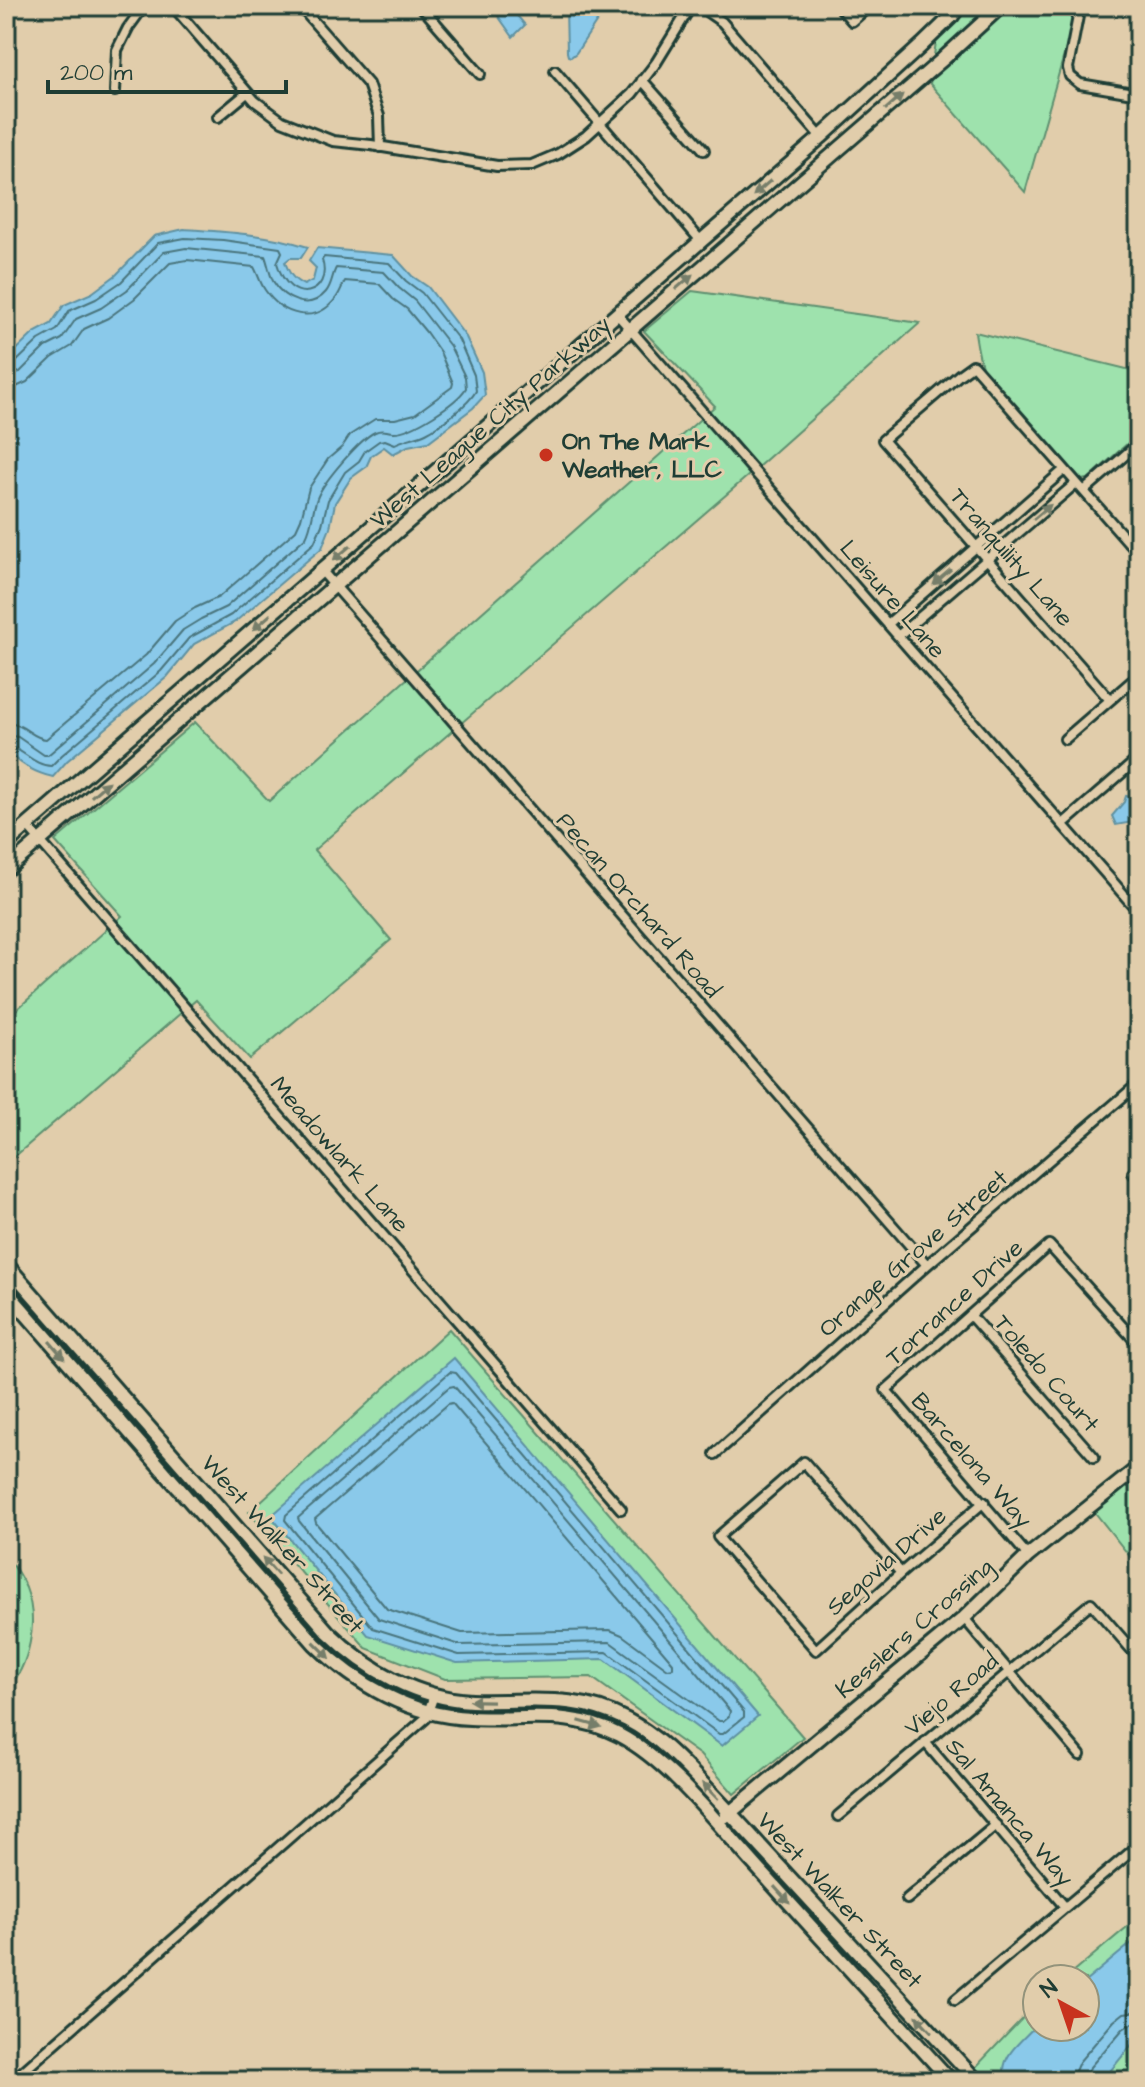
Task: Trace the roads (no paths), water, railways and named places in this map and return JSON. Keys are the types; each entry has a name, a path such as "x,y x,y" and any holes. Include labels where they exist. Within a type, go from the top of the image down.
{"street":[{"path":"115,91 117,50 144,6"},
{"path":"173,6 247,93 282,121 333,141 497,166 532,165 558,154 586,136 632,94 656,63 691,6"},
{"path":"300,6 368,84 379,116 380,147"},
{"path":"421,6 480,74"},
{"path":"699,6 722,22 835,153"},
{"path":"839,6 852,21 869,6"},
{"name":"West League City Parkway","path":"6,844 821,137 942,26 959,6"},
{"name":"West League City Parkway","path":"6,870 1001,6"},
{"path":"1080,6 1068,68 1070,76 1080,84 1139,94"},
{"path":"555,71 701,241"},
{"path":"642,80 704,150"},
{"path":"218,117 247,93"},
{"name":"Leisure Lane","path":"617,314 1139,912"},
{"name":"Tranquility Lane","path":"1064,470 973,365 883,440 1110,700"},
{"path":"1085,490 1139,443"},
{"path":"888,624 1064,470 1139,554"},
{"path":"898,636 1075,484"},
{"name":"Pecan Orchard Road","path":"321,570 927,1265"},
{"path":"1065,739 1139,675"},
{"path":"1063,824 1139,758"},
{"name":"Meadowlark Lane","path":"27,826 621,1509"},
{"name":"Orange Grove Street","path":"715,1454 927,1265 1139,1083"},
{"path":"1139,1168 1133,1173 1139,1179"},
{"name":"Torrance Drive","path":"886,1390 1049,1245 1139,1345"},
{"name":"West Walker Street","path":"6,1264 346,1650 372,1669 434,1695 469,1701 559,1699 598,1706 648,1732 669,1749 730,1813 977,2081"},
{"name":"West Walker Street","path":"6,1291 335,1663 362,1684 429,1712 468,1718 558,1717 593,1723 638,1746 717,1823 951,2081"},
{"name":"Toledo Court","path":"970,1315 1094,1457"},
{"name":"Barcelona Way","path":"886,1390 1028,1556"},
{"name":"Segovia Drive","path":"901,1573 804,1462 718,1537 816,1650 984,1502"},
{"name":"Kesslers Crossing","path":"717,1823 964,1618 1028,1556 1139,1467"},
{"name":"Viejo Road","path":"838,1816 1091,1603 1139,1658"},
{"path":"964,1618 1080,1755"},
{"path":"12,2081 426,1718 434,1695"},
{"name":"Sal Amanca Way","path":"925,1742 1065,1907"},
{"path":"907,1899 996,1825"},
{"path":"955,2000 1139,1845"},
{"path":"862,1983 876,1971"}],"water":[{"path":"491,6 509,6 525,25 513,37"},
{"path":"566,6 607,6 571,57 567,52"},
{"path":"184,229 262,236 308,247 301,258 290,258 285,262 292,276 304,285 313,280 316,268 309,261 317,248 393,255 412,276 428,287 466,337 482,372 485,395 428,442 408,446 393,454 384,447 371,456 366,467 351,478 335,503 322,548 235,622 194,644 167,677 67,761 53,777 27,767 6,749 6,360 34,333 51,324 64,305 92,293 116,275 154,236"},
{"path":"1139,789 1139,821 1116,825 1112,816 1126,796 1131,797"},
{"path":"454,1358 758,1716 722,1746 604,1659 457,1663 368,1635 271,1516"},
{"path":"1139,1937 1139,2036 1102,2081 1012,2081 1004,2072 1005,2065 1021,2041 1101,2043 1101,1969"}],"place":[{"name":"On The Mark Weather, LLC","path":"546,455"}]}
